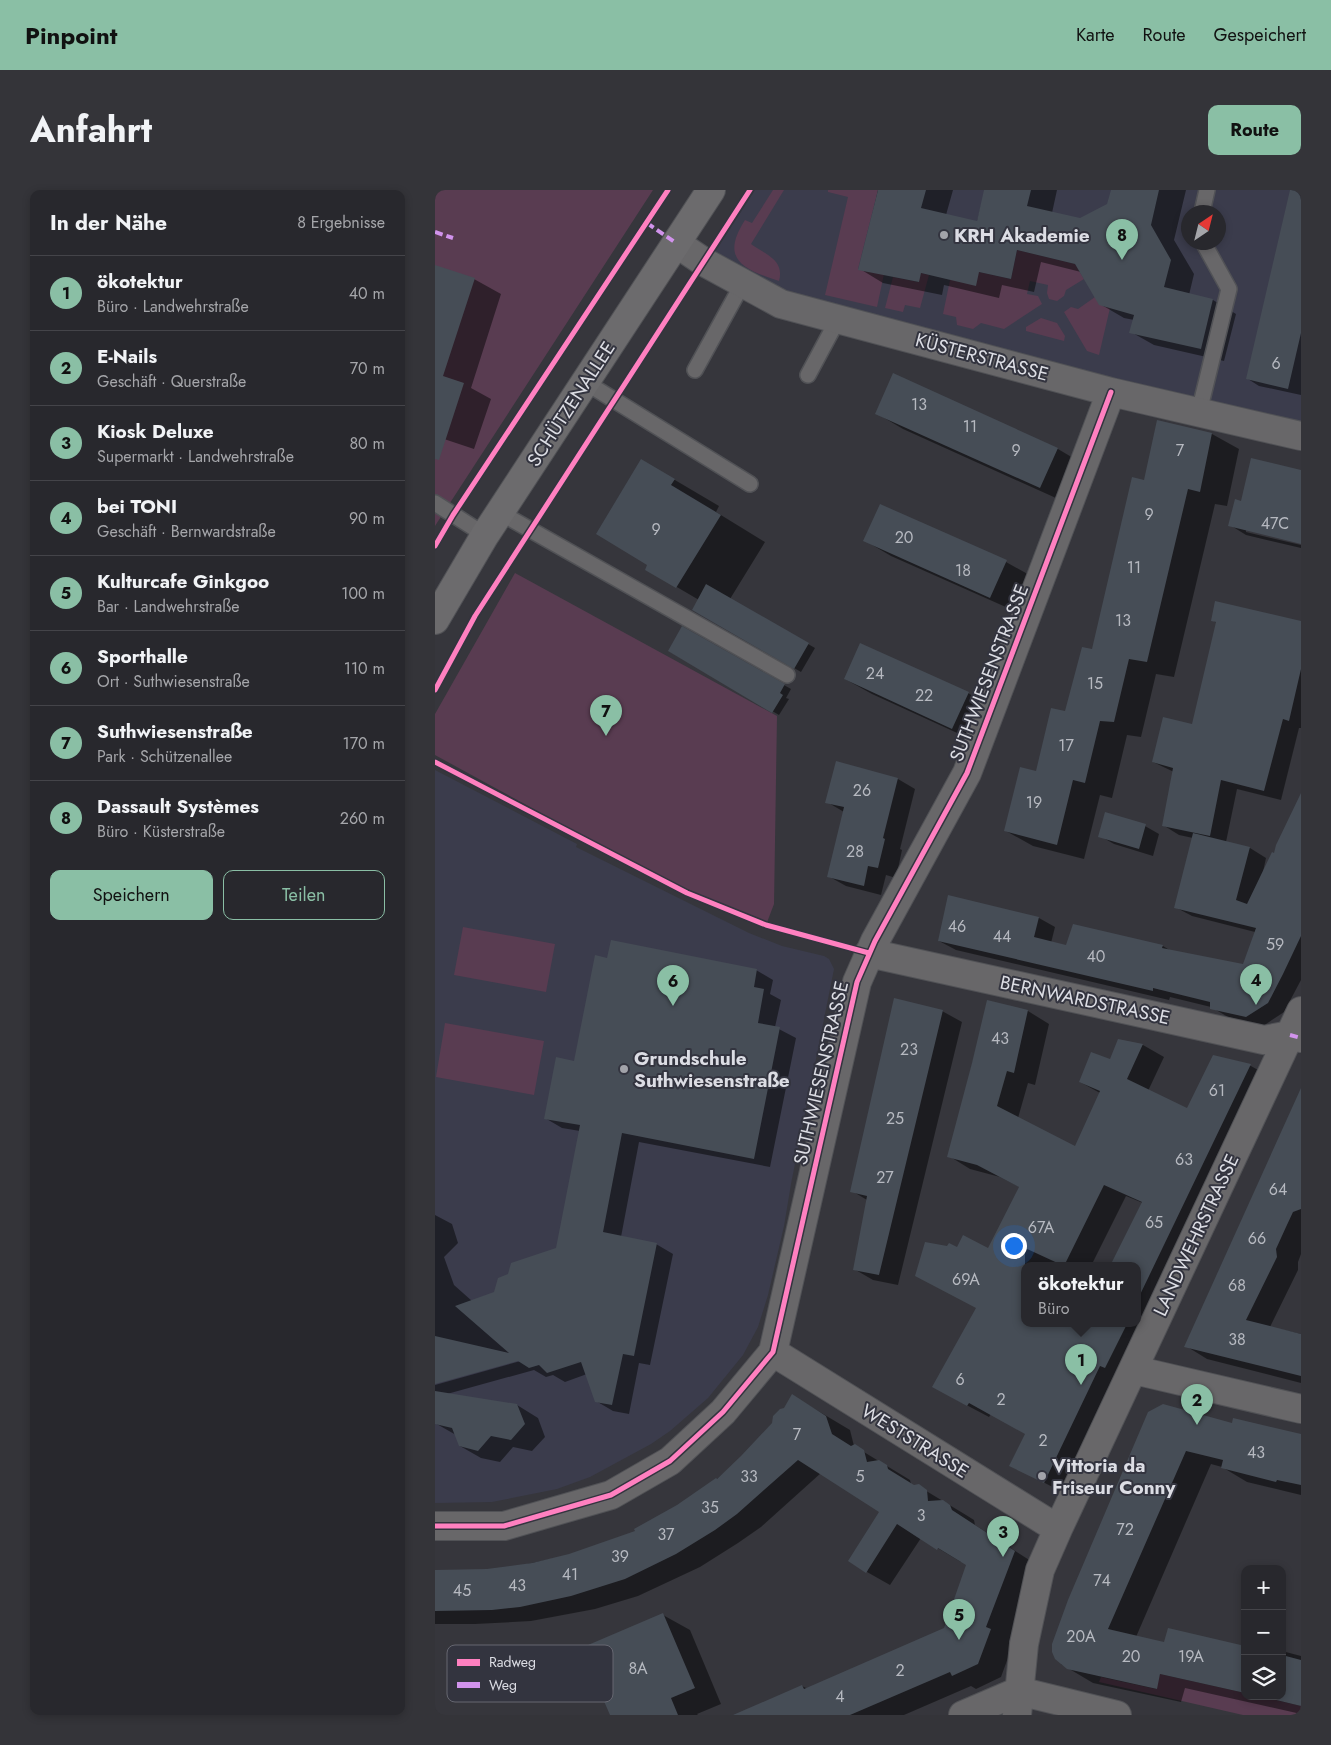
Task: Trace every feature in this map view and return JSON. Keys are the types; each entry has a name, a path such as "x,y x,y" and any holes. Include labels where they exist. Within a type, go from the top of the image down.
{"street":[{"name":"SCHÜTZENALLEE","path":"435,620 499,512 711,190"},
{"name":"KÜSTERSTRASSE","path":"676,243 704,262 781,304 1111,392 1301,436"},
{"name":"SUTHWIESENSTRASSE","path":"435,1526 504,1526 611,1495 670,1461 723,1412 773,1352 857,982 869,953 967,773 1111,392"},
{"name":"BERNWARDSTRASSE","path":"869,953 1265,1040 1297,1028"},
{"name":"LANDWEHRSTRASSE","path":"1018,1703 1024,1644 1040,1570 1297,1028"},
{"name":"WESTSTRASSE","path":"773,1352 1058,1529"},
{"path":"1134,1370 1301,1409"},
{"path":"963,1715 1018,1703 1117,1715"}],"lane":[{"path":"1204,205 1207,190"},
{"path":"1199,412 1229,289 1207,250"},
{"path":"695,370 743,283"},
{"path":"808,375 839,319"},
{"path":"585,382 750,484"},
{"path":"435,503 485,535"},
{"path":"499,512 787,675"}],"shaded area":[{"path":"435,190 653,190 435,526"},
{"path":"755,190 1301,190 1301,436 924,341 708,263"},
{"path":"773,190 784,190 751,244 773,258 779,268 779,281 745,267 735,253 738,233 745,220 752,223"},
{"path":"828,190 878,190 858,269 884,274 877,307 825,295 848,197 828,192"},
{"path":"1017,250 1075,264 1084,279 1066,290 1064,296 1057,301 1049,299 1047,293 1048,285 1030,281 1027,294 1038,296 1042,304 1004,329 981,323 973,329 957,325 956,317 943,314 950,280 979,272 1011,279"},
{"path":"921,273 929,275 920,308 905,305 903,312 885,308 893,277 918,282"},
{"path":"1095,297 1103,306 1110,308 1099,355 1087,351 1064,312 1071,307 1078,309"},
{"path":"1041,318 1057,323 1065,336 1064,341 1026,331 1026,327"},
{"path":"515,573 777,716 774,904 766,925 687,893 435,755 435,714"},
{"name":"Grundschule Suthwiesenstraße","path":"435,770 577,844 576,847 749,933 782,946 824,956 829,959 834,969 784,1226 768,1295 758,1327 743,1355 708,1398 670,1431 651,1444 590,1477 557,1489 492,1502 435,1503"},
{"path":"463,927 555,944 546,992 454,975"},
{"path":"445,1023 544,1041 534,1095 436,1077"},
{"path":"1160,1674 1241,1692 1241,1700 1276,1700 1301,1706 1301,1715 1243,1715 1099,1682 1101,1677 1156,1689"}],"building":[{"path":"878,190 926,190 921,208 977,221 984,190 1031,190 1027,206 1080,218 1107,204 1111,190 1159,190 1151,225 1171,260 1164,287 1213,299 1201,349 1129,333 1134,315 1099,305 1075,264 1017,250 1011,279 979,272 976,286 921,273 919,282 858,270"},
{"path":"1290,190 1301,190 1301,333 1288,389 1246,379"},
{"path":"435,265 475,278 443,376 464,383 439,460 435,459"},
{"path":"893,373 1058,448 1040,488 875,414"},
{"path":"1157,420 1212,433 1200,492 1188,489 1147,662 1129,659 1114,722 1100,721 1085,783 1073,780 1057,845 1004,831 1020,767 1036,771 1051,708 1065,711 1082,647 1092,649 1132,477 1144,480"},
{"path":"1251,458 1301,470 1301,544 1228,526 1235,499 1241,501"},
{"path":"641,459 675,479 671,485 721,515 676,588 645,570 647,565 596,534"},
{"path":"880,504 1007,560 990,598 863,541"},
{"path":"706,584 809,643 794,669 692,610"},
{"path":"1215,601 1301,621 1301,669 1289,721 1283,719 1264,791 1221,780 1210,836 1162,826 1173,768 1152,762 1163,717 1192,724 1216,622 1211,621"},
{"path":"682,626 785,684 780,693 783,695 772,713 668,651"},
{"path":"860,643 969,692 952,729 844,679"},
{"path":"836,761 898,778 883,838 885,839 878,868 868,866 864,886 827,877 844,807 825,803"},
{"path":"1301,793 1301,936 1268,1003 1246,1017 1210,1009 1210,1002 1153,988 1153,991 938,941 948,895 1039,917 1034,937 1066,945 1073,924 1163,945 1162,948 1243,964 1256,928 1174,908 1193,833 1250,847 1236,900 1247,904 1272,852 1274,853"},
{"path":"1105,812 1146,824 1139,849 1098,837"},
{"path":"611,940 757,969 754,987 764,989 758,1023 780,1027 754,1159 622,1133 603,1232 657,1243 634,1356 623,1354 612,1405 595,1402 581,1362 547,1373 539,1365 529,1368 518,1361 435,1384 435,1336 509,1353 455,1306 494,1292 498,1278 508,1274 511,1263 556,1248 580,1125 544,1119 556,1057 574,1061 595,955 607,958"},
{"path":"894,998 943,1010 879,1275 853,1270 867,1196 850,1192"},
{"path":"987,1000 1028,1010 1014,1073 1007,1071 997,1106 1075,1146 1100,1091 1079,1082 1091,1052 1110,1059 1118,1039 1143,1044 1127,1079 1187,1108 1213,1055 1251,1064 1141,1293 1141,1262 1112,1262 1142,1202 1104,1185 1066,1262 1055,1262 1025,1248 1025,1262 1021,1262 1021,1327 1126,1327 1105,1368 1100,1366 1044,1483 1009,1466 1025,1434 969,1403 967,1406 932,1387 976,1308 915,1276 925,1242 947,1246 949,1243 957,1247 963,1235 988,1248 1019,1187 977,1165 947,1157"},
{"path":"1301,1088 1301,1209 1293,1212 1276,1249 1277,1257 1246,1320 1301,1334 1301,1376 1184,1347"},
{"path":"435,1391 517,1404 525,1424 511,1440 491,1436 478,1451 459,1446 452,1428 435,1424"},
{"path":"792,1394 826,1416 832,1434 851,1446 855,1444 864,1450 867,1462 879,1460 887,1465 888,1469 914,1485 919,1484 927,1490 928,1501 943,1500 950,1505 952,1510 1015,1551 986,1627 991,1629 978,1664 952,1676 950,1672 850,1715 733,1715 802,1685 804,1689 944,1628 966,1565 938,1548 937,1550 897,1524 866,1573 848,1561 879,1512 798,1460 737,1514 715,1530 676,1554 625,1579 571,1596 520,1607 492,1610 435,1611 435,1570 487,1569 532,1563 569,1554 635,1531 634,1529 677,1505 717,1479 772,1423 773,1416 780,1409 784,1408"},
{"path":"1163,1404 1232,1423 1233,1418 1301,1434 1301,1485 1277,1480 1276,1482 1221,1468 1223,1460 1186,1451 1108,1629 1164,1642 1168,1628 1241,1645 1241,1692 1160,1674 1157,1689 1067,1669 1055,1659 1052,1652 1052,1644 1068,1600 1148,1412"},
{"path":"663,1613 695,1688 671,1698 678,1715 610,1715 604,1702 613,1702 613,1645 588,1645"},
{"path":"1286,1656 1301,1660 1301,1706 1276,1700 1286,1700"}],"marked path":[{"path":"647,223 676,243"},
{"path":"435,232 453,238"},
{"path":"1290,1035 1301,1038"}],"cycle path":[{"path":"435,546 453,515 668,190"},
{"path":"435,690 475,616 750,190"},
{"path":"435,1526 504,1526 611,1495 670,1461 723,1412 773,1352 857,982 875,941 967,773 1111,392"},
{"path":"435,762 687,893 766,925 869,953"}],"place":[{"name":"KRH Akademie","path":"944,235"},
{"name":"Dassault Systèmes","path":"1122,260"},
{"name":"Suthwiesenstraße","path":"606,736"},
{"name":"bei TONI","path":"1256,1005"},
{"name":"Sporthalle","path":"673,1006"},
{"name":"Grundschule Suthwiesenstraße","path":"624,1069"},
{"name":"ökotektur","path":"1081,1385"},
{"name":"E-Nails","path":"1197,1425"},
{"name":"Vittoria da Friseur Conny","path":"1042,1476"},
{"name":"Kiosk Deluxe","path":"1003,1557"},
{"name":"Kulturcafe Ginkgoo","path":"959,1640"}]}
